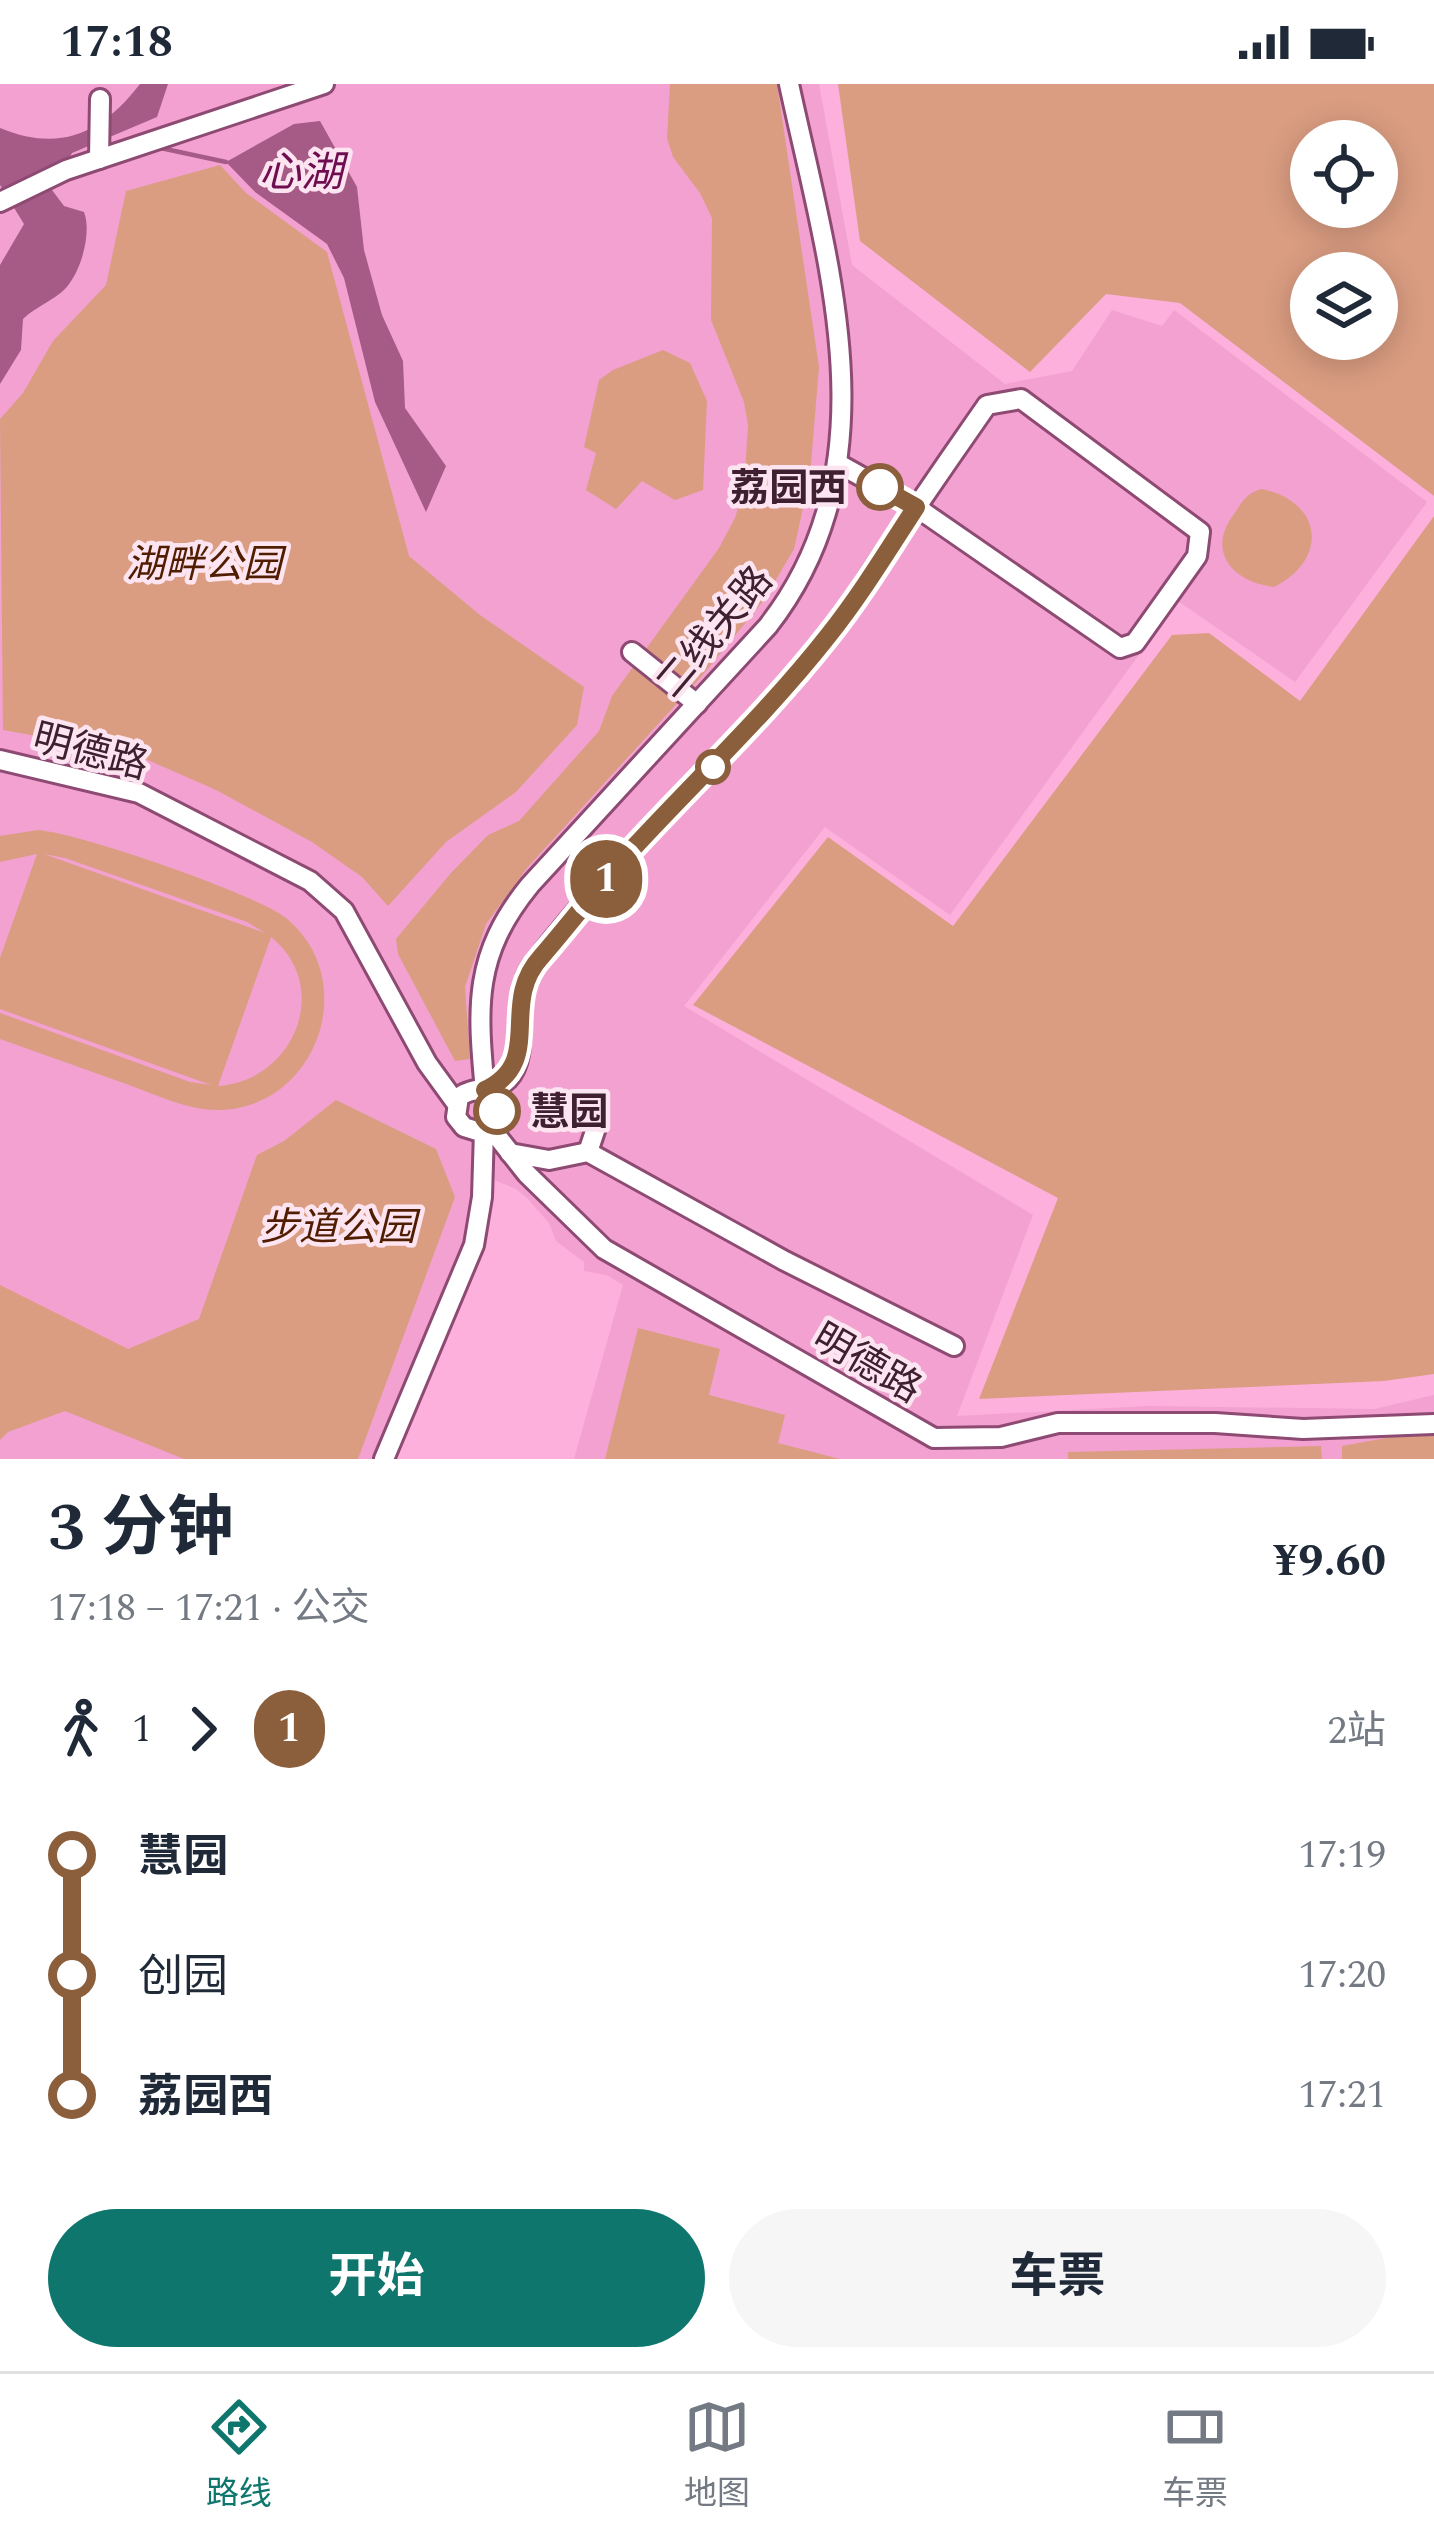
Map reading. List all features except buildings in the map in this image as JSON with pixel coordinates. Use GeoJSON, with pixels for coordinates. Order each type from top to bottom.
{"type":"FeatureCollection","features":[{"type":"Feature","properties":{"kind":"street"},"geometry":{"type":"LineString","coordinates":[[260,84],[268,105]]}},
{"type":"Feature","properties":{"kind":"street"},"geometry":{"type":"LineString","coordinates":[[0,202],[66,170],[324,84]]}},
{"type":"Feature","properties":{"kind":"street","name":"二线关路"},"geometry":{"type":"LineString","coordinates":[[485,1090],[479,992],[510,914],[530,885],[768,626],[797,586],[822,530],[837,464],[840,335],[789,84]]}},
{"type":"Feature","properties":{"kind":"street"},"geometry":{"type":"LineString","coordinates":[[100,99],[100,159]]}},
{"type":"Feature","properties":{"kind":"street"},"geometry":{"type":"LineString","coordinates":[[486,1128],[470,1130],[459,1123],[456,1103],[469,1090],[485,1090],[507,1080],[517,1061],[518,1012],[529,969],[829,635],[916,507],[987,405],[1021,399],[1200,532],[1196,556],[1135,643],[1120,648],[916,507],[837,464]]}},
{"type":"Feature","properties":{"kind":"street"},"geometry":{"type":"LineString","coordinates":[[632,652],[697,704]]}},
{"type":"Feature","properties":{"kind":"street","name":"明德路"},"geometry":{"type":"LineString","coordinates":[[0,760],[140,793],[310,881],[344,911],[427,1063],[456,1103]]}},
{"type":"Feature","properties":{"kind":"street"},"geometry":{"type":"LineString","coordinates":[[384,1459],[474,1245],[486,1128],[497,1108],[485,1090]]}},
{"type":"Feature","properties":{"kind":"street"},"geometry":{"type":"LineString","coordinates":[[588,1152],[597,1125]]}},
{"type":"Feature","properties":{"kind":"street","name":"明德路"},"geometry":{"type":"LineString","coordinates":[[486,1128],[580,1229],[620,1260],[934,1438],[1001,1438],[1058,1423],[1215,1423],[1303,1429],[1434,1424]]}},
{"type":"Feature","properties":{"kind":"street"},"geometry":{"type":"LineString","coordinates":[[510,1153],[548,1160],[588,1152],[785,1261],[954,1346]]}},
{"type":"Feature","properties":{"kind":"shaded area"},"geometry":{"type":"Polygon","coordinates":[[[0,84],[819,84],[852,265],[1005,384],[1072,371],[1112,310],[1162,326],[1174,310],[1427,502],[1295,682],[1178,601],[950,915],[825,827],[684,1006],[1033,1215],[957,1416],[1148,1406],[1374,1409],[1434,1395],[1434,1442],[1357,1459],[574,1459],[623,1285],[607,1275],[584,1271],[584,1262],[556,1241],[549,1223],[527,1198],[475,1172],[467,1238],[374,1459],[0,1459],[0,84]]]}},
{"type":"Feature","properties":{"kind":"green space"},"geometry":{"type":"Polygon","coordinates":[[[670,84],[777,84],[819,367],[810,476],[794,549],[764,600],[701,677],[527,868],[486,924],[465,987],[470,1059],[455,1061],[398,954],[396,939],[488,835],[519,821],[599,731],[612,696],[719,548],[744,488],[748,425],[744,402],[711,320],[712,218],[673,157],[667,138],[670,84]]]}},
{"type":"Feature","properties":{"kind":"green space"},"geometry":{"type":"Polygon","coordinates":[[[838,84],[1434,84],[1434,496],[1180,303],[1106,294],[1030,372],[860,241],[838,84]]]}},
{"type":"Feature","properties":{"kind":"green space","name":"湖畔公园"},"geometry":{"type":"Polygon","coordinates":[[[220,165],[246,193],[327,252],[409,556],[480,615],[584,687],[577,725],[516,792],[446,842],[388,906],[362,877],[312,842],[216,790],[132,753],[3,730],[0,419],[23,393],[53,341],[106,285],[126,191],[220,165]]]}},
{"type":"Feature","properties":{"kind":"green space"},"geometry":{"type":"Polygon","coordinates":[[[663,350],[690,363],[707,401],[703,490],[675,500],[642,481],[616,509],[586,490],[596,453],[584,447],[599,380],[663,350]]]}},
{"type":"Feature","properties":{"kind":"green space"},"geometry":{"type":"Polygon","coordinates":[[[1262,489],[1297,506],[1312,532],[1304,562],[1274,587],[1246,579],[1223,552],[1226,528],[1234,514],[1249,495],[1262,489]]]}},
{"type":"Feature","properties":{"kind":"green space"},"geometry":{"type":"Polygon","coordinates":[[[1434,516],[1434,1374],[1384,1381],[979,1399],[1058,1198],[693,1005],[828,837],[953,926],[1172,635],[1209,633],[1300,701],[1434,516]]]}},
{"type":"Feature","properties":{"kind":"green space"},"geometry":{"type":"Polygon","coordinates":[[[38,830],[90,842],[205,880],[286,918],[309,944],[322,975],[324,1006],[318,1038],[303,1066],[280,1089],[252,1104],[217,1110],[172,1101],[0,1039],[0,1013],[190,1082],[211,1085],[0,1009],[0,958],[37,854],[0,862],[0,836],[38,830]],[[44,854],[265,933],[247,922],[44,854]],[[271,937],[218,1086],[245,1080],[267,1068],[285,1050],[296,1028],[302,1005],[300,981],[290,958],[271,937]]]}},
{"type":"Feature","properties":{"kind":"green space","name":"步道公园"},"geometry":{"type":"Polygon","coordinates":[[[336,1100],[436,1149],[455,1197],[358,1459],[184,1459],[65,1411],[8,1432],[0,1440],[0,1285],[128,1349],[199,1319],[257,1155],[284,1141],[336,1100]]]}},
{"type":"Feature","properties":{"kind":"green space"},"geometry":{"type":"Polygon","coordinates":[[[638,1328],[720,1349],[709,1395],[785,1415],[778,1443],[840,1459],[605,1459],[638,1328]]]}},
{"type":"Feature","properties":{"kind":"green space"},"geometry":{"type":"Polygon","coordinates":[[[1434,1429],[1434,1459],[1342,1459],[1342,1446],[1434,1429]]]}},
{"type":"Feature","properties":{"kind":"green space"},"geometry":{"type":"Polygon","coordinates":[[[1321,1446],[1322,1459],[1068,1459],[1068,1452],[1321,1446]]]}},
{"type":"Feature","properties":{"kind":"water"},"geometry":{"type":"Polygon","coordinates":[[[140,84],[168,84],[157,117],[72,153],[52,190],[64,206],[84,212],[84,252],[65,289],[23,319],[21,350],[0,384],[0,265],[24,224],[0,185],[0,128],[42,139],[79,134],[111,115],[140,84]]]}},
{"type":"Feature","properties":{"kind":"water","name":"心湖"},"geometry":{"type":"Polygon","coordinates":[[[320,121],[357,187],[364,250],[382,315],[403,361],[405,408],[446,466],[426,512],[375,402],[344,278],[327,244],[255,192],[226,162],[294,124],[320,121]]]}},
{"type":"Feature","properties":{"kind":"waterway"},"geometry":{"type":"LineString","coordinates":[[156,147],[226,162]]}},
{"type":"Feature","properties":{"kind":"bus line","name":"1"},"geometry":{"type":"LineString","coordinates":[[497,1111],[485,1090],[507,1080],[517,1061],[518,1012],[529,969],[829,635],[916,507],[880,487]]}},
{"type":"Feature","properties":{"kind":"place","name":"荔园西"},"geometry":{"type":"Point","coordinates":[880,487]}},
{"type":"Feature","properties":{"kind":"place","name":"慧园"},"geometry":{"type":"Point","coordinates":[497,1111]}}]}
